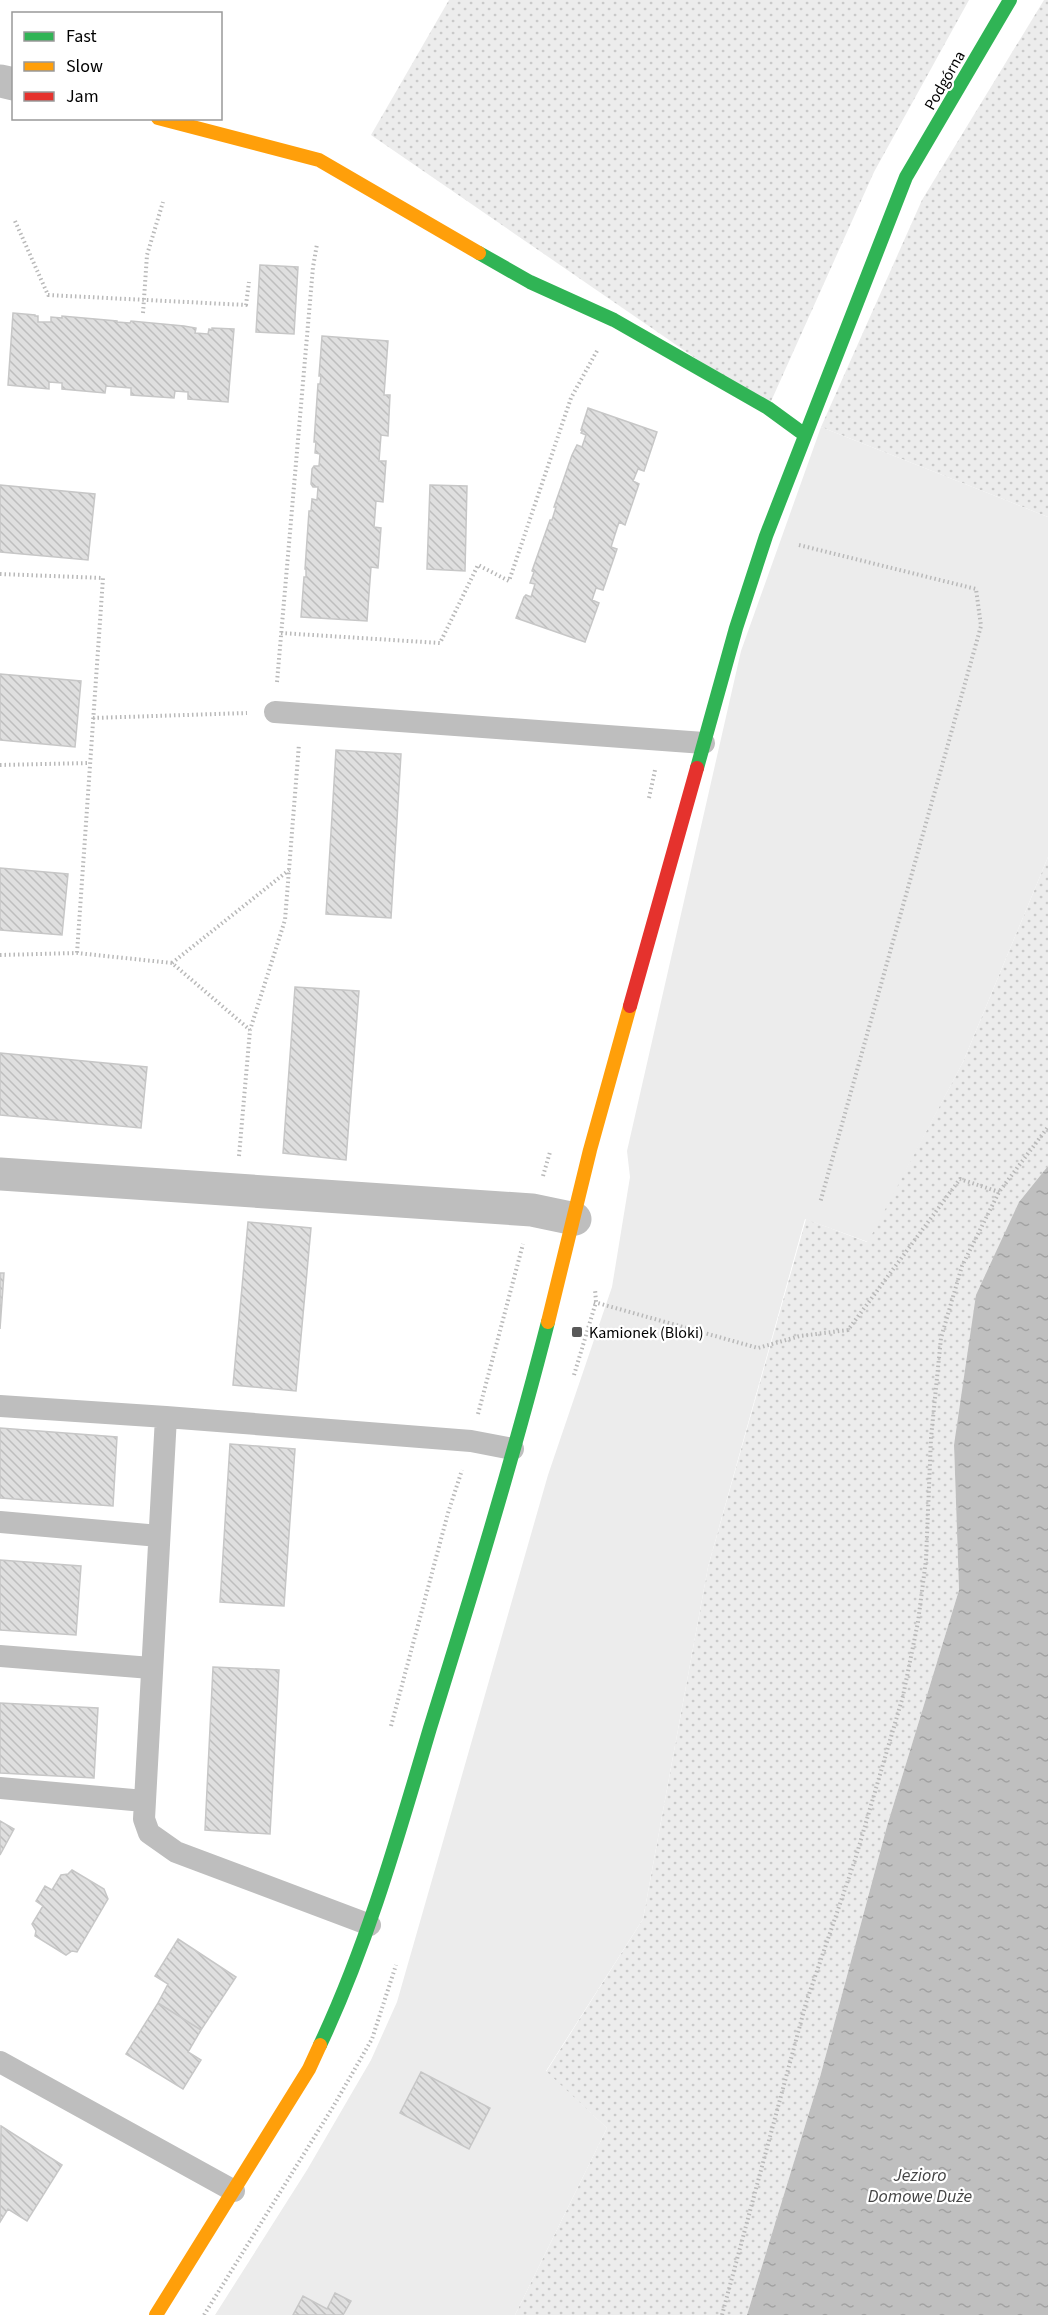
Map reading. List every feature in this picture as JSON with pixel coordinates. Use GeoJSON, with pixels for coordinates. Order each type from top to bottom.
{"type":"FeatureCollection","features":[{"type":"Feature","properties":{"kind":"street","name":"Podgórna"},"geometry":{"type":"LineString","coordinates":[[156,2315],[309,2069],[345,1992],[370,1925],[513,1449],[590,1150],[736,628],[765,536],[906,177],[1010,0]]}},
{"type":"Feature","properties":{"kind":"street"},"geometry":{"type":"LineString","coordinates":[[166,120],[319,160],[531,282],[614,320],[768,408],[805,435]]}},
{"type":"Feature","properties":{"kind":"street"},"geometry":{"type":"LineString","coordinates":[[0,1174],[532,1210],[574,1219]]}},
{"type":"Feature","properties":{"kind":"lane"},"geometry":{"type":"LineString","coordinates":[[275,712],[302,712],[704,743]]}},
{"type":"Feature","properties":{"kind":"lane"},"geometry":{"type":"LineString","coordinates":[[0,1406],[166,1416],[471,1441],[513,1449]]}},
{"type":"Feature","properties":{"kind":"lane"},"geometry":{"type":"LineString","coordinates":[[166,1416],[144,1801],[144,1820],[149,1833],[176,1852],[370,1925]]}},
{"type":"Feature","properties":{"kind":"lane"},"geometry":{"type":"LineString","coordinates":[[0,1522],[159,1536]]}},
{"type":"Feature","properties":{"kind":"lane"},"geometry":{"type":"LineString","coordinates":[[0,1656],[151,1668]]}},
{"type":"Feature","properties":{"kind":"lane"},"geometry":{"type":"LineString","coordinates":[[0,1788],[144,1801]]}},
{"type":"Feature","properties":{"kind":"lane"},"geometry":{"type":"LineString","coordinates":[[0,2062],[234,2191]]}},
{"type":"Feature","properties":{"kind":"path"},"geometry":{"type":"LineString","coordinates":[[143,314],[147,255],[163,202]]}},
{"type":"Feature","properties":{"kind":"path"},"geometry":{"type":"LineString","coordinates":[[15,221],[48,295],[246,305],[249,282]]}},
{"type":"Feature","properties":{"kind":"path"},"geometry":{"type":"LineString","coordinates":[[93,718],[275,712],[313,267],[317,244]]}},
{"type":"Feature","properties":{"kind":"path"},"geometry":{"type":"LineString","coordinates":[[281,633],[440,643],[478,565],[508,581],[571,398],[614,320]]}},
{"type":"Feature","properties":{"kind":"path"},"geometry":{"type":"LineString","coordinates":[[765,536],[976,589],[981,626],[820,1203]]}},
{"type":"Feature","properties":{"kind":"path"},"geometry":{"type":"LineString","coordinates":[[0,574],[103,578],[76,953]]}},
{"type":"Feature","properties":{"kind":"path"},"geometry":{"type":"LineString","coordinates":[[236,1189],[250,1030],[285,920],[302,712]]}},
{"type":"Feature","properties":{"kind":"path"},"geometry":{"type":"LineString","coordinates":[[647,802],[663,740]]}},
{"type":"Feature","properties":{"kind":"path"},"geometry":{"type":"LineString","coordinates":[[0,765],[89,763]]}},
{"type":"Feature","properties":{"kind":"path"},"geometry":{"type":"LineString","coordinates":[[172,963],[289,870]]}},
{"type":"Feature","properties":{"kind":"path"},"geometry":{"type":"LineString","coordinates":[[0,955],[76,953],[172,963],[250,1030]]}},
{"type":"Feature","properties":{"kind":"path"},"geometry":{"type":"LineString","coordinates":[[722,2315],[806,2003],[855,1860],[903,1696],[918,1622],[926,1560],[931,1438],[941,1338],[962,1266],[999,1192],[1048,1127]]}},
{"type":"Feature","properties":{"kind":"path"},"geometry":{"type":"LineString","coordinates":[[389,1731],[551,1148]]}},
{"type":"Feature","properties":{"kind":"path"},"geometry":{"type":"LineString","coordinates":[[588,1300],[758,1348],[800,1336],[848,1330],[960,1179],[999,1192]]}},
{"type":"Feature","properties":{"kind":"shaded area"},"geometry":{"type":"Polygon","coordinates":[[[449,0],[969,0],[874,172],[768,408],[371,135],[449,0]]]}},
{"type":"Feature","properties":{"kind":"shaded area"},"geometry":{"type":"Polygon","coordinates":[[[1044,0],[1048,0],[1048,517],[821,427],[922,200],[1044,0]]]}},
{"type":"Feature","properties":{"kind":"shaded area"},"geometry":{"type":"Polygon","coordinates":[[[821,427],[1048,517],[1048,857],[963,1062],[868,1242],[805,1219],[708,1567],[643,1919],[546,2071],[607,2128],[515,2315],[215,2315],[307,2170],[371,2060],[397,2002],[548,1475],[612,1287],[630,1177],[627,1151],[741,651],[821,427]]]}},
{"type":"Feature","properties":{"kind":"shaded area"},"geometry":{"type":"Polygon","coordinates":[[[1048,857],[1048,1166],[1019,1202],[954,1445],[959,1590],[887,1826],[820,2077],[747,2315],[515,2315],[607,2128],[546,2072],[643,1919],[708,1567],[806,1219],[867,1242],[963,1062],[1048,857]]]}},
{"type":"Feature","properties":{"kind":"water","name":"Jezioro Domowe Duże"},"geometry":{"type":"Polygon","coordinates":[[[1048,1166],[1048,2315],[747,2315],[820,2077],[887,1826],[959,1590],[954,1445],[976,1295],[1019,1202],[1048,1166]]]}},
{"type":"Feature","properties":{"kind":"building"},"geometry":{"type":"Polygon","coordinates":[[[260,265],[298,267],[294,334],[256,332],[260,265]]]}},
{"type":"Feature","properties":{"kind":"building"},"geometry":{"type":"Polygon","coordinates":[[[13,313],[38,316],[38,322],[51,322],[51,317],[62,318],[62,316],[184,326],[196,328],[195,333],[208,334],[209,329],[212,330],[212,328],[234,329],[228,402],[188,399],[188,392],[175,391],[174,398],[131,395],[131,388],[106,386],[105,393],[62,389],[62,383],[49,382],[49,389],[8,385],[13,313]]]}},
{"type":"Feature","properties":{"kind":"building"},"geometry":{"type":"Polygon","coordinates":[[[322,336],[388,341],[384,395],[390,395],[388,436],[381,435],[379,461],[386,461],[383,502],[376,501],[374,527],[381,528],[378,568],[371,567],[367,621],[301,617],[304,577],[306,577],[309,511],[311,511],[312,499],[317,500],[318,487],[313,487],[311,484],[312,469],[314,466],[319,466],[320,454],[315,453],[316,442],[314,442],[318,384],[320,384],[321,376],[319,376],[322,336]]]}},
{"type":"Feature","properties":{"kind":"building"},"geometry":{"type":"Polygon","coordinates":[[[588,408],[657,432],[644,471],[638,469],[633,481],[639,484],[625,525],[619,522],[611,547],[617,549],[603,590],[596,588],[592,600],[599,603],[585,642],[516,618],[524,597],[526,595],[531,597],[535,584],[530,583],[534,572],[532,571],[550,520],[552,520],[556,507],[554,507],[572,455],[577,445],[582,447],[586,435],[581,433],[583,430],[581,430],[588,408]]]}},
{"type":"Feature","properties":{"kind":"building"},"geometry":{"type":"Polygon","coordinates":[[[0,485],[95,494],[88,560],[0,552],[0,485]]]}},
{"type":"Feature","properties":{"kind":"building"},"geometry":{"type":"Polygon","coordinates":[[[430,485],[467,486],[465,571],[427,569],[430,485]]]}},
{"type":"Feature","properties":{"kind":"building"},"geometry":{"type":"Polygon","coordinates":[[[0,674],[81,681],[75,747],[0,740],[0,674]]]}},
{"type":"Feature","properties":{"kind":"building"},"geometry":{"type":"Polygon","coordinates":[[[336,750],[401,754],[391,918],[326,914],[336,750]]]}},
{"type":"Feature","properties":{"kind":"building"},"geometry":{"type":"Polygon","coordinates":[[[0,868],[68,874],[62,935],[0,930],[0,868]]]}},
{"type":"Feature","properties":{"kind":"building"},"geometry":{"type":"Polygon","coordinates":[[[295,987],[359,991],[346,1160],[283,1153],[295,987]]]}},
{"type":"Feature","properties":{"kind":"building"},"geometry":{"type":"Polygon","coordinates":[[[0,1053],[147,1067],[141,1128],[0,1115],[0,1053]]]}},
{"type":"Feature","properties":{"kind":"building"},"geometry":{"type":"Polygon","coordinates":[[[248,1222],[311,1228],[296,1391],[233,1385],[248,1222]]]}},
{"type":"Feature","properties":{"kind":"building"},"geometry":{"type":"Polygon","coordinates":[[[0,1273],[4,1273],[0,1329],[0,1273]]]}},
{"type":"Feature","properties":{"kind":"building"},"geometry":{"type":"Polygon","coordinates":[[[0,1428],[117,1437],[113,1506],[0,1498],[0,1428]]]}},
{"type":"Feature","properties":{"kind":"building"},"geometry":{"type":"Polygon","coordinates":[[[230,1444],[295,1449],[284,1606],[220,1602],[230,1444]]]}},
{"type":"Feature","properties":{"kind":"building"},"geometry":{"type":"Polygon","coordinates":[[[0,1560],[81,1566],[76,1635],[0,1630],[0,1560]]]}},
{"type":"Feature","properties":{"kind":"building"},"geometry":{"type":"Polygon","coordinates":[[[213,1667],[279,1670],[270,1834],[205,1830],[213,1667]]]}},
{"type":"Feature","properties":{"kind":"building"},"geometry":{"type":"Polygon","coordinates":[[[0,1703],[98,1708],[94,1778],[0,1773],[0,1703]]]}},
{"type":"Feature","properties":{"kind":"building"},"geometry":{"type":"Polygon","coordinates":[[[0,1821],[14,1829],[0,1855],[0,1821]]]}},
{"type":"Feature","properties":{"kind":"building"},"geometry":{"type":"Polygon","coordinates":[[[72,1870],[104,1889],[108,1899],[77,1952],[72,1951],[66,1955],[35,1936],[36,1931],[32,1924],[43,1906],[36,1901],[45,1886],[52,1890],[61,1875],[68,1874],[72,1870]]]}},
{"type":"Feature","properties":{"kind":"building"},"geometry":{"type":"Polygon","coordinates":[[[178,1939],[236,1977],[201,2030],[158,2003],[168,1984],[155,1976],[178,1939]]]}},
{"type":"Feature","properties":{"kind":"building"},"geometry":{"type":"Polygon","coordinates":[[[158,2003],[201,2030],[188,2052],[201,2060],[183,2089],[126,2054],[158,2003]]]}},
{"type":"Feature","properties":{"kind":"building"},"geometry":{"type":"Polygon","coordinates":[[[421,2072],[490,2108],[469,2149],[400,2113],[421,2072]]]}},
{"type":"Feature","properties":{"kind":"building"},"geometry":{"type":"Polygon","coordinates":[[[1,2126],[62,2165],[27,2221],[8,2209],[0,2222],[1,2126]]]}},
{"type":"Feature","properties":{"kind":"building"},"geometry":{"type":"Polygon","coordinates":[[[335,2293],[351,2301],[343,2315],[293,2315],[303,2296],[327,2309],[335,2293]]]}},
{"type":"Feature","properties":{"kind":"traffic: fast"},"geometry":{"type":"LineString","coordinates":[[697,768],[736,628],[766,536],[906,177],[1010,0]]}},
{"type":"Feature","properties":{"kind":"traffic: fast"},"geometry":{"type":"LineString","coordinates":[[479,253],[530,282],[614,320],[768,408],[805,435]]}},
{"type":"Feature","properties":{"kind":"traffic: fast"},"geometry":{"type":"LineString","coordinates":[[320,2045],[353,1968],[394,1849],[492,1526],[548,1322]]}},
{"type":"Feature","properties":{"kind":"traffic: slow"},"geometry":{"type":"LineString","coordinates":[[166,120],[319,160],[479,253]]}},
{"type":"Feature","properties":{"kind":"traffic: slow"},"geometry":{"type":"LineString","coordinates":[[548,1322],[590,1150],[630,1006]]}},
{"type":"Feature","properties":{"kind":"traffic: slow"},"geometry":{"type":"LineString","coordinates":[[156,2315],[309,2069],[320,2045]]}},
{"type":"Feature","properties":{"kind":"traffic: jam"},"geometry":{"type":"LineString","coordinates":[[630,1006],[697,768]]}},
{"type":"Feature","properties":{"kind":"place","name":"Kamionek (Bloki)"},"geometry":{"type":"Point","coordinates":[577,1332]}}]}
